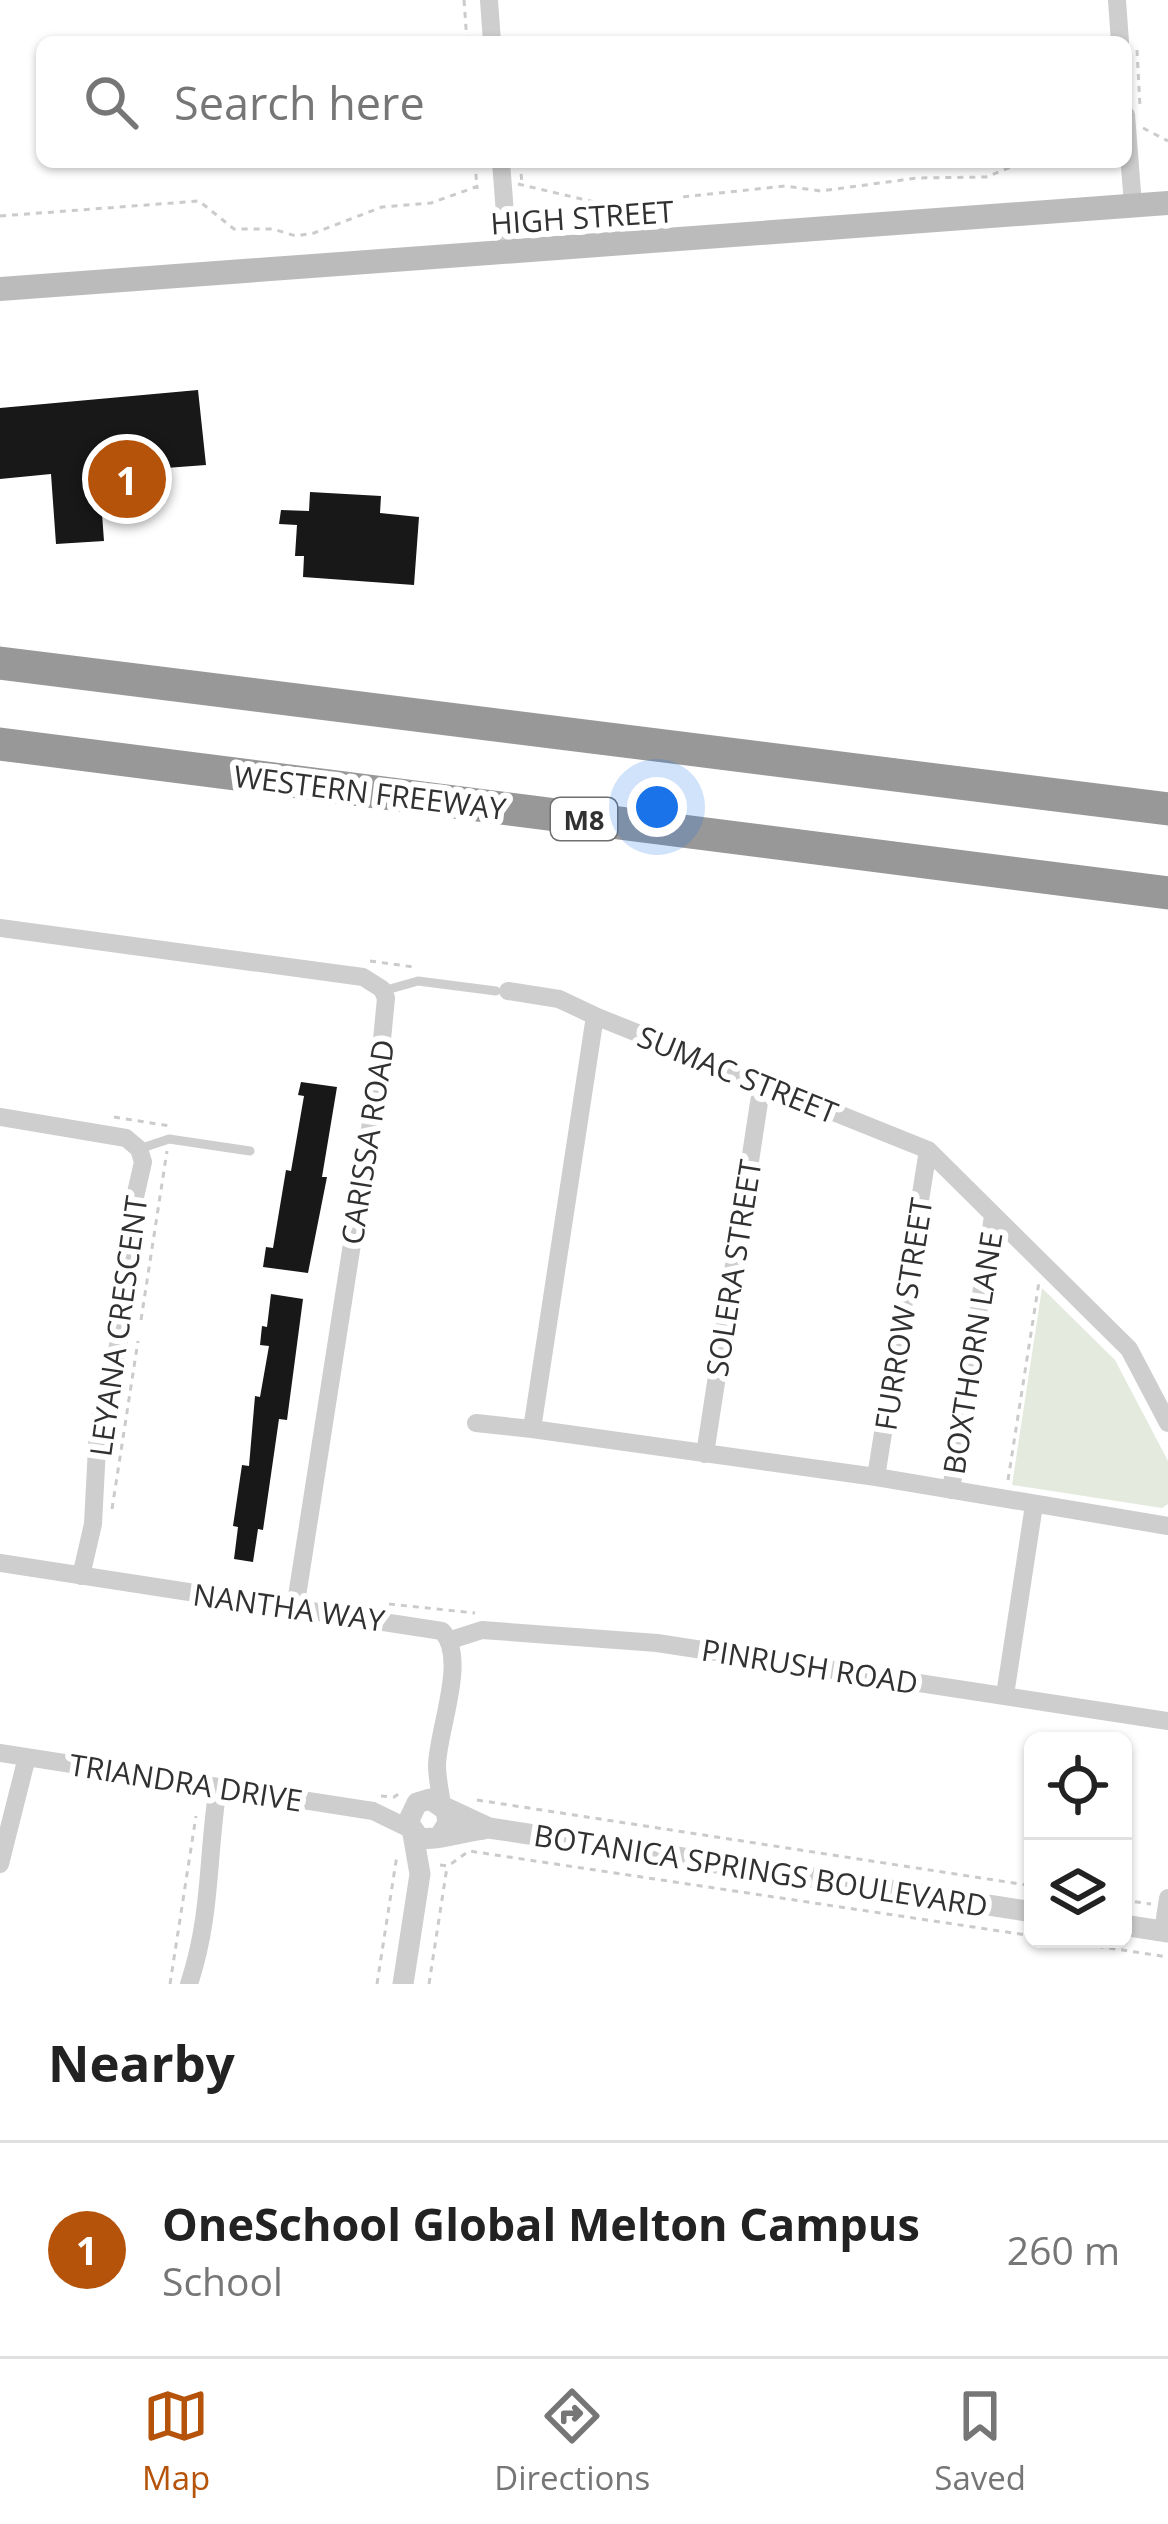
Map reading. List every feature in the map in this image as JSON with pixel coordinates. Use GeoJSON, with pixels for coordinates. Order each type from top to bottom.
{"type":"FeatureCollection","features":[{"type":"Feature","properties":{"kind":"highway"},"geometry":{"type":"LineString","coordinates":[[0,663],[1168,809]]}},
{"type":"Feature","properties":{"kind":"highway","name":"WESTERN FREEWAY"},"geometry":{"type":"LineString","coordinates":[[0,745],[1168,893]]}},
{"type":"Feature","properties":{"kind":"main road","name":"HIGH STREET"},"geometry":{"type":"LineString","coordinates":[[0,289],[1168,202]]}},
{"type":"Feature","properties":{"kind":"street"},"geometry":{"type":"LineString","coordinates":[[489,0],[492,36]]}},
{"type":"Feature","properties":{"kind":"street"},"geometry":{"type":"LineString","coordinates":[[1117,0],[1126,36]]}},
{"type":"Feature","properties":{"kind":"street"},"geometry":{"type":"LineString","coordinates":[[504,168],[512,184],[508,252]]}},
{"type":"Feature","properties":{"kind":"street"},"geometry":{"type":"LineString","coordinates":[[1130,168],[1133,206]]}},
{"type":"Feature","properties":{"kind":"street"},"geometry":{"type":"LineString","coordinates":[[0,928],[362,977],[383,991]]}},
{"type":"Feature","properties":{"kind":"street","name":"CARISSA ROAD"},"geometry":{"type":"LineString","coordinates":[[295,1609],[379,1071],[387,1007],[383,991]]}},
{"type":"Feature","properties":{"kind":"street"},"geometry":{"type":"LineString","coordinates":[[502,991],[560,999],[595,1016]]}},
{"type":"Feature","properties":{"kind":"street","name":"SUMAC STREET"},"geometry":{"type":"LineString","coordinates":[[532,1429],[595,1016],[928,1150],[1130,1349],[1168,1424]]}},
{"type":"Feature","properties":{"kind":"street","name":"SOLERA STREET"},"geometry":{"type":"LineString","coordinates":[[705,1454],[762,1083]]}},
{"type":"Feature","properties":{"kind":"street"},"geometry":{"type":"LineString","coordinates":[[0,1117],[112,1134],[139,1149]]}},
{"type":"Feature","properties":{"kind":"street","name":"LEYANA CRESCENT"},"geometry":{"type":"LineString","coordinates":[[81,1576],[93,1524],[100,1416],[125,1306],[128,1228],[143,1162],[139,1149]]}},
{"type":"Feature","properties":{"kind":"street","name":"FURROW STREET"},"geometry":{"type":"LineString","coordinates":[[876,1477],[928,1150]]}},
{"type":"Feature","properties":{"kind":"street","name":"BOXTHORN LANE"},"geometry":{"type":"LineString","coordinates":[[951,1490],[993,1216]]}},
{"type":"Feature","properties":{"kind":"street"},"geometry":{"type":"LineString","coordinates":[[476,1423],[876,1477],[1168,1526]]}},
{"type":"Feature","properties":{"kind":"street"},"geometry":{"type":"LineString","coordinates":[[1005,1695],[1034,1505]]}},
{"type":"Feature","properties":{"kind":"street","name":"NANTHA WAY"},"geometry":{"type":"LineString","coordinates":[[0,1563],[432,1627],[451,1640]]}},
{"type":"Feature","properties":{"kind":"street","name":"PINRUSH ROAD"},"geometry":{"type":"LineString","coordinates":[[451,1640],[482,1630],[619,1639],[1168,1721]]}},
{"type":"Feature","properties":{"kind":"street"},"geometry":{"type":"LineString","coordinates":[[403,1984],[420,1874],[448,1823],[437,1763],[453,1663],[451,1640]]}},
{"type":"Feature","properties":{"kind":"street","name":"TRIANDRA DRIVE"},"geometry":{"type":"LineString","coordinates":[[0,1753],[373,1810],[416,1803]]}},
{"type":"Feature","properties":{"kind":"street"},"geometry":{"type":"LineString","coordinates":[[0,1864],[27,1757]]}},
{"type":"Feature","properties":{"kind":"street"},"geometry":{"type":"LineString","coordinates":[[420,1874],[408,1815],[437,1763]]}},
{"type":"Feature","properties":{"kind":"street"},"geometry":{"type":"LineString","coordinates":[[190,1984],[206,1927],[209,1785]]}},
{"type":"Feature","properties":{"kind":"street"},"geometry":{"type":"LineString","coordinates":[[416,1803],[430,1799],[443,1806]]}},
{"type":"Feature","properties":{"kind":"street","name":"BOTANICA SPRINGS BOULEVARD"},"geometry":{"type":"LineString","coordinates":[[443,1806],[490,1828],[1024,1911]]}},
{"type":"Feature","properties":{"kind":"street","name":"TRIANDRA DRIVE"},"geometry":{"type":"LineString","coordinates":[[373,1810],[411,1831]]}},
{"type":"Feature","properties":{"kind":"street","name":"BOTANICA SPRINGS BOULEVARD"},"geometry":{"type":"LineString","coordinates":[[438,1837],[490,1828]]}},
{"type":"Feature","properties":{"kind":"street"},"geometry":{"type":"LineString","coordinates":[[411,1831],[426,1840],[438,1837]]}},
{"type":"Feature","properties":{"kind":"street"},"geometry":{"type":"LineString","coordinates":[[1132,1926],[1165,1932],[1167,1903]]}},
{"type":"Feature","properties":{"kind":"lane"},"geometry":{"type":"LineString","coordinates":[[383,991],[418,981],[502,991]]}},
{"type":"Feature","properties":{"kind":"lane"},"geometry":{"type":"LineString","coordinates":[[139,1149],[169,1139],[250,1151]]}},
{"type":"Feature","properties":{"kind":"path"},"geometry":{"type":"LineString","coordinates":[[464,0],[467,36]]}},
{"type":"Feature","properties":{"kind":"path"},"geometry":{"type":"LineString","coordinates":[[1132,130],[1147,128],[1168,141]]}},
{"type":"Feature","properties":{"kind":"path"},"geometry":{"type":"LineString","coordinates":[[475,168],[477,190]]}},
{"type":"Feature","properties":{"kind":"path"},"geometry":{"type":"LineString","coordinates":[[512,184],[518,168]]}},
{"type":"Feature","properties":{"kind":"path"},"geometry":{"type":"LineString","coordinates":[[0,216],[199,201],[234,230],[274,229],[296,236],[382,207],[431,203],[484,184],[512,184],[607,205],[784,186],[821,190],[917,178],[986,177],[1009,168]]}},
{"type":"Feature","properties":{"kind":"path"},"geometry":{"type":"LineString","coordinates":[[107,1116],[171,1126],[112,1514]]}},
{"type":"Feature","properties":{"kind":"path"},"geometry":{"type":"LineString","coordinates":[[1005,1500],[1042,1263]]}},
{"type":"Feature","properties":{"kind":"path"},"geometry":{"type":"LineString","coordinates":[[371,1602],[479,1613]]}},
{"type":"Feature","properties":{"kind":"path"},"geometry":{"type":"LineString","coordinates":[[170,1984],[209,1785]]}},
{"type":"Feature","properties":{"kind":"path"},"geometry":{"type":"LineString","coordinates":[[475,1800],[1024,1885]]}},
{"type":"Feature","properties":{"kind":"path"},"geometry":{"type":"LineString","coordinates":[[469,1851],[1024,1935]]}},
{"type":"Feature","properties":{"kind":"path"},"geometry":{"type":"LineString","coordinates":[[377,1984],[396,1860]]}},
{"type":"Feature","properties":{"kind":"path"},"geometry":{"type":"LineString","coordinates":[[429,1984],[448,1866]]}},
{"type":"Feature","properties":{"kind":"path"},"geometry":{"type":"LineString","coordinates":[[1132,1901],[1167,1903]]}},
{"type":"Feature","properties":{"kind":"path"},"geometry":{"type":"LineString","coordinates":[[1109,1948],[1168,1957]]}},
{"type":"Feature","properties":{"kind":"shaded area"},"geometry":{"type":"Polygon","coordinates":[[[1042,1288],[1115,1360],[1168,1461],[1168,1504],[1162,1508],[1012,1485],[1042,1288]]]}},
{"type":"Feature","properties":{"kind":"building"},"geometry":{"type":"Polygon","coordinates":[[[198,390],[206,465],[99,473],[104,541],[56,544],[51,474],[0,479],[0,408],[198,390]]]}},
{"type":"Feature","properties":{"kind":"building"},"geometry":{"type":"Polygon","coordinates":[[[310,492],[381,496],[380,513],[419,517],[414,585],[303,577],[304,556],[295,556],[297,525],[279,524],[281,510],[309,511],[310,492]]]}},
{"type":"Feature","properties":{"kind":"building"},"geometry":{"type":"Polygon","coordinates":[[[301,1082],[337,1087],[322,1177],[327,1177],[308,1273],[263,1267],[266,1247],[273,1248],[286,1170],[291,1171],[304,1096],[298,1095],[301,1082]]]}},
{"type":"Feature","properties":{"kind":"building"},"geometry":{"type":"Polygon","coordinates":[[[271,1294],[303,1299],[287,1420],[279,1419],[263,1530],[258,1529],[253,1562],[234,1559],[238,1527],[233,1526],[242,1465],[249,1466],[255,1396],[260,1397],[269,1346],[260,1345],[271,1294]]]}},
{"type":"Feature","properties":{"kind":"place","name":"OneSchool Global Melton Campus"},"geometry":{"type":"Point","coordinates":[127,479]}}]}
